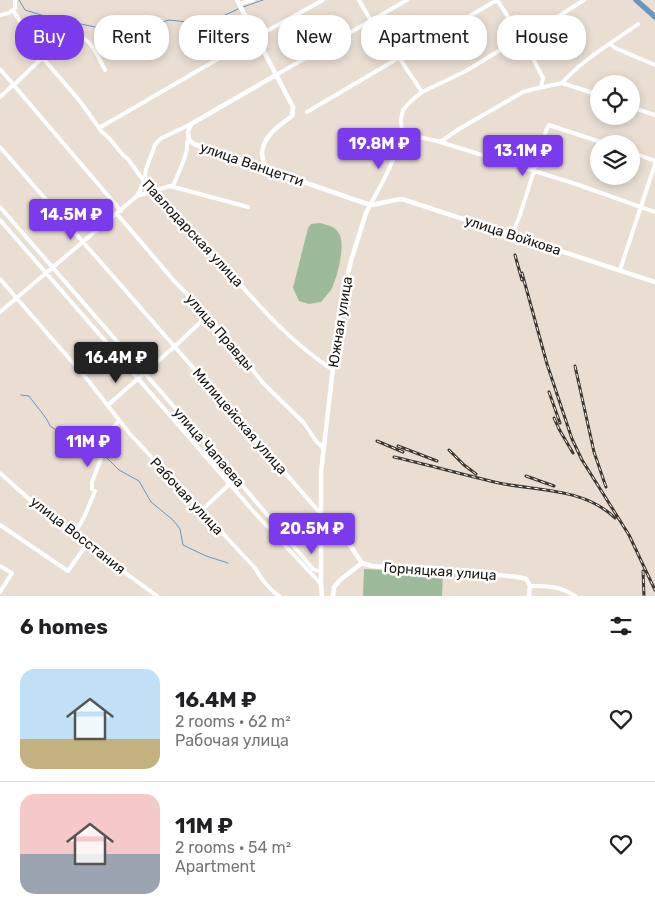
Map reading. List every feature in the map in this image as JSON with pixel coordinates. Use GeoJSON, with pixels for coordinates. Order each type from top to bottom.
{"type":"FeatureCollection","features":[{"type":"Feature","properties":{"kind":"street"},"geometry":{"type":"LineString","coordinates":[[0,15],[9,13],[15,8],[15,0]]}},
{"type":"Feature","properties":{"kind":"street"},"geometry":{"type":"LineString","coordinates":[[245,15],[238,2],[253,0]]}},
{"type":"Feature","properties":{"kind":"street"},"geometry":{"type":"LineString","coordinates":[[268,30],[323,0]]}},
{"type":"Feature","properties":{"kind":"street"},"geometry":{"type":"LineString","coordinates":[[359,0],[368,15]]}},
{"type":"Feature","properties":{"kind":"street"},"geometry":{"type":"LineString","coordinates":[[382,15],[408,0]]}},
{"type":"Feature","properties":{"kind":"street"},"geometry":{"type":"LineString","coordinates":[[472,15],[497,0],[507,15]]}},
{"type":"Feature","properties":{"kind":"street","name":"Южная улица"},"geometry":{"type":"LineString","coordinates":[[561,15],[584,0]]}},
{"type":"Feature","properties":{"kind":"street","name":"Павлодарская улица"},"geometry":{"type":"LineString","coordinates":[[13,10],[16,15]]}},
{"type":"Feature","properties":{"kind":"street"},"geometry":{"type":"LineString","coordinates":[[562,83],[583,63],[638,24]]}},
{"type":"Feature","properties":{"kind":"street"},"geometry":{"type":"LineString","coordinates":[[138,196],[155,145],[160,139],[191,124],[361,27]]}},
{"type":"Feature","properties":{"kind":"street"},"geometry":{"type":"LineString","coordinates":[[84,38],[87,40],[106,70]]}},
{"type":"Feature","properties":{"kind":"street"},"geometry":{"type":"LineString","coordinates":[[610,44],[615,48],[655,65]]}},
{"type":"Feature","properties":{"kind":"street","name":"Южная улица"},"geometry":{"type":"LineString","coordinates":[[322,596],[321,472],[340,307],[351,261],[366,212],[387,173],[401,138],[403,110],[422,92],[497,52]]}},
{"type":"Feature","properties":{"kind":"street"},"geometry":{"type":"LineString","coordinates":[[0,97],[40,60]]}},
{"type":"Feature","properties":{"kind":"street","name":"Павлодарская улица"},"geometry":{"type":"LineString","coordinates":[[45,60],[79,100],[99,128],[128,159],[149,190],[153,191],[208,248],[283,332],[333,370]]}},
{"type":"Feature","properties":{"kind":"street"},"geometry":{"type":"LineString","coordinates":[[99,128],[216,60]]}},
{"type":"Feature","properties":{"kind":"street"},"geometry":{"type":"LineString","coordinates":[[265,168],[262,152],[267,137],[292,116],[293,107],[268,60]]}},
{"type":"Feature","properties":{"kind":"street"},"geometry":{"type":"LineString","coordinates":[[308,112],[398,60]]}},
{"type":"Feature","properties":{"kind":"street"},"geometry":{"type":"LineString","coordinates":[[401,60],[422,92]]}},
{"type":"Feature","properties":{"kind":"street"},"geometry":{"type":"LineString","coordinates":[[534,60],[543,78],[541,87]]}},
{"type":"Feature","properties":{"kind":"street","name":"улица Правды"},"geometry":{"type":"LineString","coordinates":[[0,68],[206,317],[231,343],[264,384],[304,423],[324,449]]}},
{"type":"Feature","properties":{"kind":"street"},"geometry":{"type":"LineString","coordinates":[[440,142],[523,92],[562,83],[590,92]]}},
{"type":"Feature","properties":{"kind":"street"},"geometry":{"type":"LineString","coordinates":[[640,109],[655,115]]}},
{"type":"Feature","properties":{"kind":"street"},"geometry":{"type":"LineString","coordinates":[[172,187],[186,155],[189,142],[188,132],[191,124]]}},
{"type":"Feature","properties":{"kind":"street"},"geometry":{"type":"LineString","coordinates":[[511,235],[534,171],[546,130],[550,125],[590,138]]}},
{"type":"Feature","properties":{"kind":"street"},"geometry":{"type":"LineString","coordinates":[[401,138],[413,136],[440,142],[576,184],[655,212]]}},
{"type":"Feature","properties":{"kind":"street","name":"улица Ванцетти"},"geometry":{"type":"LineString","coordinates":[[189,142],[370,205]]}},
{"type":"Feature","properties":{"kind":"street","name":"Милицейская улица"},"geometry":{"type":"LineString","coordinates":[[0,148],[321,514]]}},
{"type":"Feature","properties":{"kind":"street"},"geometry":{"type":"LineString","coordinates":[[620,270],[655,163],[640,156]]}},
{"type":"Feature","properties":{"kind":"street"},"geometry":{"type":"LineString","coordinates":[[0,312],[138,196],[170,186],[248,207]]}},
{"type":"Feature","properties":{"kind":"street","name":"улица Войкова"},"geometry":{"type":"LineString","coordinates":[[370,205],[402,199],[655,282]]}},
{"type":"Feature","properties":{"kind":"street","name":"улица Чапаева"},"geometry":{"type":"LineString","coordinates":[[0,208],[313,569],[321,572]]}},
{"type":"Feature","properties":{"kind":"street","name":"улица Чапаева"},"geometry":{"type":"LineString","coordinates":[[0,220],[230,484],[321,584]]}},
{"type":"Feature","properties":{"kind":"street","name":"Рабочая улица"},"geometry":{"type":"LineString","coordinates":[[0,279],[108,405],[130,434],[279,596]]}},
{"type":"Feature","properties":{"kind":"street"},"geometry":{"type":"LineString","coordinates":[[108,405],[206,317]]}},
{"type":"Feature","properties":{"kind":"street"},"geometry":{"type":"LineString","coordinates":[[72,535],[84,515],[94,490],[92,482],[102,459],[99,457],[97,447],[102,445],[119,420]]}},
{"type":"Feature","properties":{"kind":"street"},"geometry":{"type":"LineString","coordinates":[[0,482],[2,474]]}},
{"type":"Feature","properties":{"kind":"street","name":"улица Восстания"},"geometry":{"type":"LineString","coordinates":[[2,474],[49,517],[86,546],[157,596]]}},
{"type":"Feature","properties":{"kind":"street"},"geometry":{"type":"LineString","coordinates":[[202,511],[236,478]]}},
{"type":"Feature","properties":{"kind":"street"},"geometry":{"type":"LineString","coordinates":[[321,514],[348,542],[362,562],[340,580],[334,587],[332,596]]}},
{"type":"Feature","properties":{"kind":"street"},"geometry":{"type":"LineString","coordinates":[[0,525],[68,571],[86,546]]}},
{"type":"Feature","properties":{"kind":"street","name":"Горняцкая улица"},"geometry":{"type":"LineString","coordinates":[[362,562],[372,566],[518,577],[526,579],[530,586]]}},
{"type":"Feature","properties":{"kind":"street"},"geometry":{"type":"LineString","coordinates":[[0,566],[12,573],[0,592]]}},
{"type":"Feature","properties":{"kind":"street"},"geometry":{"type":"LineString","coordinates":[[529,596],[530,586],[554,586],[576,596]]}},
{"type":"Feature","properties":{"kind":"green space"},"geometry":{"type":"Polygon","coordinates":[[[320,223],[332,227],[338,232],[341,237],[341,252],[336,278],[331,290],[321,302],[309,304],[299,301],[293,288],[308,228],[311,224],[320,223]]]}},
{"type":"Feature","properties":{"kind":"green space"},"geometry":{"type":"Polygon","coordinates":[[[364,569],[443,573],[442,596],[363,596],[364,569]]]}},
{"type":"Feature","properties":{"kind":"waterway"},"geometry":{"type":"LineString","coordinates":[[19,0],[25,10],[64,22],[72,20],[76,23],[104,30],[118,25],[169,20],[206,24],[238,9]]}},
{"type":"Feature","properties":{"kind":"waterway"},"geometry":{"type":"LineString","coordinates":[[243,7],[263,0]]}},
{"type":"Feature","properties":{"kind":"waterway"},"geometry":{"type":"LineString","coordinates":[[636,0],[655,17]]}},
{"type":"Feature","properties":{"kind":"waterway"},"geometry":{"type":"LineString","coordinates":[[21,395],[29,396],[50,426],[68,438],[84,442],[96,449]]}},
{"type":"Feature","properties":{"kind":"waterway"},"geometry":{"type":"LineString","coordinates":[[99,451],[119,470],[139,481],[151,502],[173,520],[180,529],[183,545],[206,556],[228,563]]}},
{"type":"Feature","properties":{"kind":"railway"},"geometry":{"type":"LineString","coordinates":[[515,255],[522,280]]}},
{"type":"Feature","properties":{"kind":"railway"},"geometry":{"type":"LineString","coordinates":[[522,273],[547,364],[572,439],[582,460],[629,535],[655,590]]}},
{"type":"Feature","properties":{"kind":"railway"},"geometry":{"type":"LineString","coordinates":[[575,366],[594,452],[606,487]]}},
{"type":"Feature","properties":{"kind":"railway"},"geometry":{"type":"LineString","coordinates":[[549,392],[560,423]]}},
{"type":"Feature","properties":{"kind":"railway"},"geometry":{"type":"LineString","coordinates":[[554,418],[573,453]]}},
{"type":"Feature","properties":{"kind":"railway"},"geometry":{"type":"LineString","coordinates":[[377,441],[403,452]]}},
{"type":"Feature","properties":{"kind":"railway"},"geometry":{"type":"LineString","coordinates":[[398,446],[437,461]]}},
{"type":"Feature","properties":{"kind":"railway"},"geometry":{"type":"LineString","coordinates":[[449,450],[476,474]]}},
{"type":"Feature","properties":{"kind":"railway"},"geometry":{"type":"LineString","coordinates":[[394,457],[499,483],[575,496],[603,508],[615,518]]}},
{"type":"Feature","properties":{"kind":"railway"},"geometry":{"type":"LineString","coordinates":[[526,476],[554,486]]}},
{"type":"Feature","properties":{"kind":"railway"},"geometry":{"type":"LineString","coordinates":[[643,571],[644,596]]}}]}
